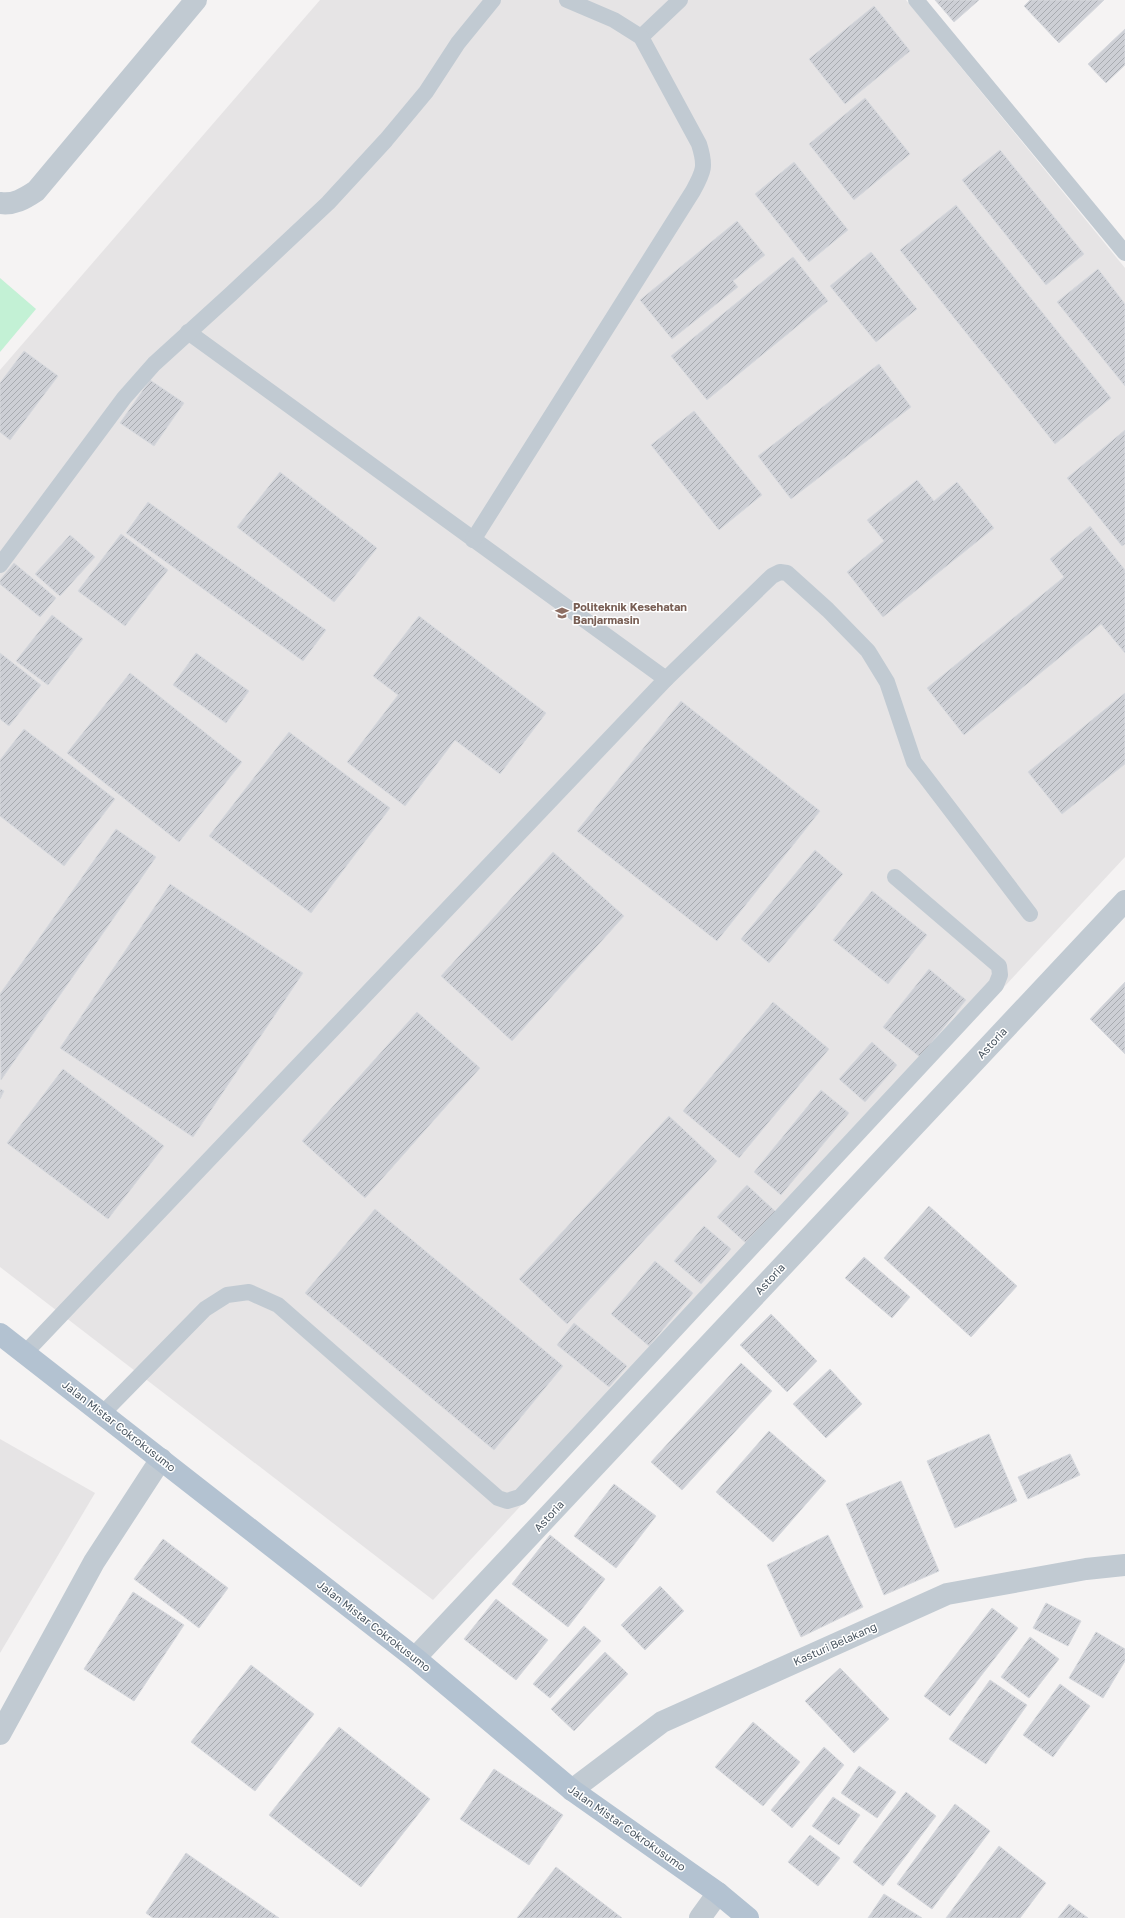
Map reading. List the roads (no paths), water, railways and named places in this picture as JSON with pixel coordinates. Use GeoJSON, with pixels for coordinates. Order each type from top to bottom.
{"type":"FeatureCollection","features":[{"type":"Feature","properties":{"kind":"main road","name":"Jalan Mistar Cokrokusumo"},"geometry":{"type":"LineString","coordinates":[[0,1334],[415,1658],[572,1790],[718,1893],[748,1918]]}},
{"type":"Feature","properties":{"kind":"street"},"geometry":{"type":"LineString","coordinates":[[0,203],[6,204],[22,201],[36,191],[196,0]]}},
{"type":"Feature","properties":{"kind":"street","name":"Astoria"},"geometry":{"type":"LineString","coordinates":[[415,1658],[1125,901]]}},
{"type":"Feature","properties":{"kind":"street"},"geometry":{"type":"LineString","coordinates":[[0,1734],[94,1562],[161,1459]]}},
{"type":"Feature","properties":{"kind":"street","name":"Kasturi Belakang"},"geometry":{"type":"LineString","coordinates":[[572,1790],[662,1722],[947,1594],[1086,1570],[1125,1565]]}},
{"type":"Feature","properties":{"kind":"street"},"geometry":{"type":"LineString","coordinates":[[700,1918],[718,1893]]}},
{"type":"Feature","properties":{"kind":"lane"},"geometry":{"type":"LineString","coordinates":[[0,565],[124,398],[154,364],[328,203],[386,140],[426,92],[458,43],[493,0]]}},
{"type":"Feature","properties":{"kind":"lane"},"geometry":{"type":"LineString","coordinates":[[473,540],[701,177],[704,160],[699,144],[641,36],[614,20],[567,0]]}},
{"type":"Feature","properties":{"kind":"lane"},"geometry":{"type":"LineString","coordinates":[[641,36],[680,0]]}},
{"type":"Feature","properties":{"kind":"lane"},"geometry":{"type":"LineString","coordinates":[[916,0],[1125,253]]}},
{"type":"Feature","properties":{"kind":"lane"},"geometry":{"type":"LineString","coordinates":[[188,332],[666,680]]}},
{"type":"Feature","properties":{"kind":"lane"},"geometry":{"type":"LineString","coordinates":[[25,1353],[666,680],[772,576],[780,572],[787,573],[828,610],[868,651],[887,682],[914,762],[1030,914]]}},
{"type":"Feature","properties":{"kind":"lane"},"geometry":{"type":"LineString","coordinates":[[103,1414],[205,1309],[227,1295],[249,1292],[278,1305],[498,1498],[507,1501],[520,1497],[996,985],[1000,976],[999,966],[895,877]]}},
{"type":"Feature","properties":{"kind":"place","name":"Politeknik Kesehatan Banjarmasin"},"geometry":{"type":"Point","coordinates":[562,613]}}]}
